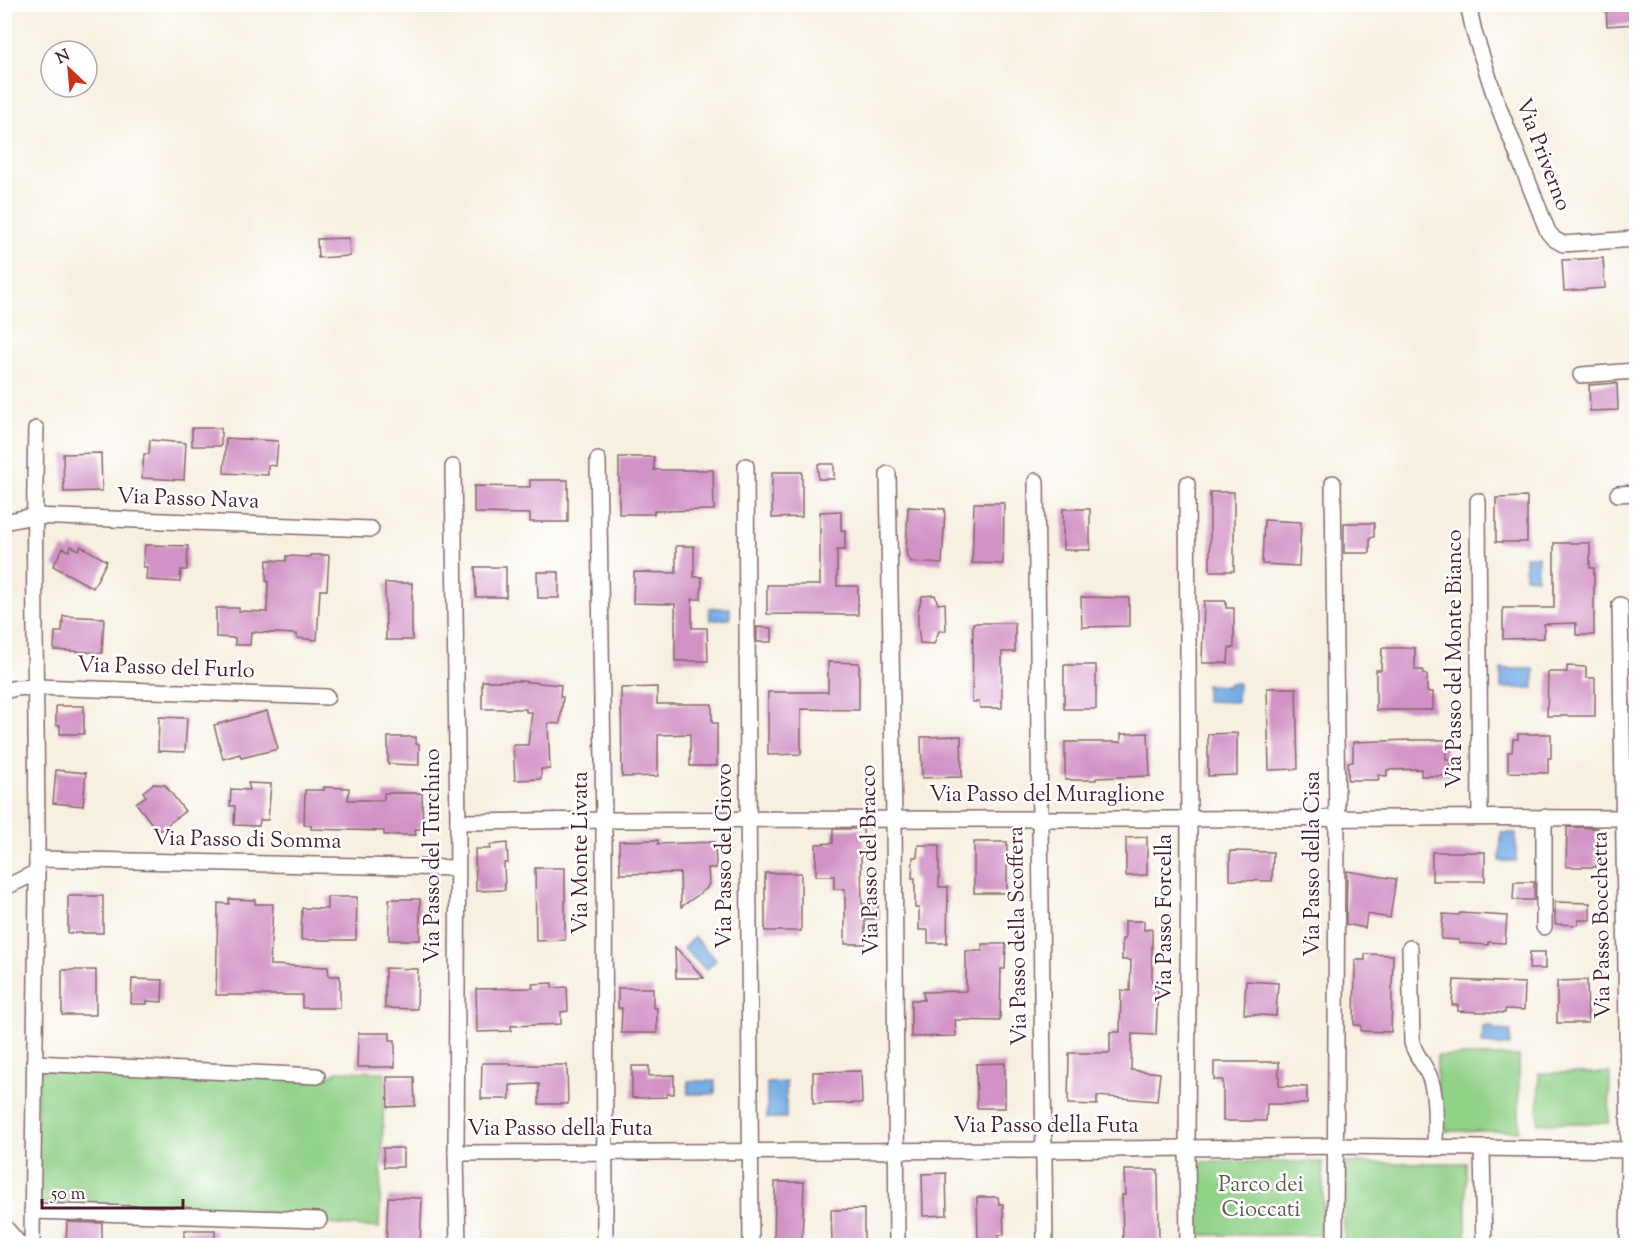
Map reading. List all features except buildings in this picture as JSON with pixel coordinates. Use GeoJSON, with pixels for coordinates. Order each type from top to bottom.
{"type":"FeatureCollection","features":[{"type":"Feature","properties":{"kind":"street","name":"Via Priverno"},"geometry":{"type":"LineString","coordinates":[[1468,4],[1474,32],[1496,100],[1548,232],[1559,242],[1568,244],[1636,239]]}},
{"type":"Feature","properties":{"kind":"street"},"geometry":{"type":"LineString","coordinates":[[1581,375],[1636,371]]}},
{"type":"Feature","properties":{"kind":"street"},"geometry":{"type":"LineString","coordinates":[[32,1245],[37,865],[33,516],[36,429]]}},
{"type":"Feature","properties":{"kind":"street","name":"Via Monte Livata"},"geometry":{"type":"LineString","coordinates":[[598,460],[604,820],[605,1245]]}},
{"type":"Feature","properties":{"kind":"street","name":"Via Passo del Giovo"},"geometry":{"type":"LineString","coordinates":[[746,466],[751,1245]]}},
{"type":"Feature","properties":{"kind":"street","name":"Via Passo del Turchino"},"geometry":{"type":"LineString","coordinates":[[453,467],[458,822],[456,1153],[458,1245]]}},
{"type":"Feature","properties":{"kind":"street","name":"Via Passo del Bracco"},"geometry":{"type":"LineString","coordinates":[[888,474],[894,818],[897,1245]]}},
{"type":"Feature","properties":{"kind":"street","name":"Via Passo della Scoffera"},"geometry":{"type":"LineString","coordinates":[[1036,481],[1045,1245]]}},
{"type":"Feature","properties":{"kind":"street","name":"Via Passo Forcella"},"geometry":{"type":"LineString","coordinates":[[1187,483],[1188,1245]]}},
{"type":"Feature","properties":{"kind":"street","name":"Via Passo della Cisa"},"geometry":{"type":"LineString","coordinates":[[1333,483],[1337,818],[1335,1245]]}},
{"type":"Feature","properties":{"kind":"street"},"geometry":{"type":"LineString","coordinates":[[1618,494],[1636,493]]}},
{"type":"Feature","properties":{"kind":"street","name":"Via Passo del Monte Bianco"},"geometry":{"type":"LineString","coordinates":[[1478,501],[1480,817]]}},
{"type":"Feature","properties":{"kind":"street","name":"Via Passo Nava"},"geometry":{"type":"LineString","coordinates":[[4,522],[33,516],[371,529]]}},
{"type":"Feature","properties":{"kind":"street","name":"Via Passo Bocchetta"},"geometry":{"type":"LineString","coordinates":[[1620,605],[1630,818],[1633,1149],[1628,1245]]}},
{"type":"Feature","properties":{"kind":"street","name":"Via Passo del Furlo"},"geometry":{"type":"LineString","coordinates":[[4,690],[36,687],[327,697]]}},
{"type":"Feature","properties":{"kind":"street","name":"Via Passo del Muraglione"},"geometry":{"type":"LineString","coordinates":[[458,822],[749,818],[1630,818]]}},
{"type":"Feature","properties":{"kind":"street"},"geometry":{"type":"LineString","coordinates":[[1544,818],[1544,927]]}},
{"type":"Feature","properties":{"kind":"street","name":"Via Passo di Somma"},"geometry":{"type":"LineString","coordinates":[[4,888],[37,865],[457,868]]}},
{"type":"Feature","properties":{"kind":"street"},"geometry":{"type":"LineString","coordinates":[[1410,948],[1412,1043],[1417,1057],[1428,1072],[1433,1088],[1436,1148]]}},
{"type":"Feature","properties":{"kind":"street"},"geometry":{"type":"LineString","coordinates":[[34,1063],[317,1076]]}},
{"type":"Feature","properties":{"kind":"street","name":"Via Passo della Futa"},"geometry":{"type":"LineString","coordinates":[[456,1153],[1187,1149],[1334,1146],[1633,1149]]}},
{"type":"Feature","properties":{"kind":"street"},"geometry":{"type":"LineString","coordinates":[[1482,1149],[1484,1245]]}},
{"type":"Feature","properties":{"kind":"street"},"geometry":{"type":"LineString","coordinates":[[32,1211],[319,1220]]}},
{"type":"Feature","properties":{"kind":"street"},"geometry":{"type":"LineString","coordinates":[[4,1226],[21,1245]]}},
{"type":"Feature","properties":{"kind":"green space"},"geometry":{"type":"Polygon","coordinates":[[[1437,1056],[1519,1056],[1519,1131],[1436,1131],[1437,1056]]]}},
{"type":"Feature","properties":{"kind":"green space"},"geometry":{"type":"Polygon","coordinates":[[[37,1070],[323,1078],[337,1071],[385,1072],[379,1228],[326,1224],[326,1215],[37,1203],[37,1070]]]}},
{"type":"Feature","properties":{"kind":"green space"},"geometry":{"type":"Polygon","coordinates":[[[1539,1073],[1610,1073],[1609,1123],[1538,1123],[1539,1073]]]}},
{"type":"Feature","properties":{"kind":"green space","name":"Parco dei Cioccati"},"geometry":{"type":"Polygon","coordinates":[[[1198,1162],[1323,1162],[1323,1235],[1198,1235],[1198,1162]]]}},
{"type":"Feature","properties":{"kind":"green space"},"geometry":{"type":"Polygon","coordinates":[[[1344,1163],[1466,1163],[1466,1245],[1344,1245],[1344,1163]]]}},
{"type":"Feature","properties":{"kind":"water"},"geometry":{"type":"Polygon","coordinates":[[[1525,556],[1538,556],[1537,578],[1525,577],[1525,556]]]}},
{"type":"Feature","properties":{"kind":"water"},"geometry":{"type":"Polygon","coordinates":[[[709,608],[730,608],[730,619],[710,620],[709,608]]]}},
{"type":"Feature","properties":{"kind":"water"},"geometry":{"type":"Polygon","coordinates":[[[1501,669],[1534,669],[1534,688],[1501,688],[1501,669]]]}},
{"type":"Feature","properties":{"kind":"water"},"geometry":{"type":"Polygon","coordinates":[[[1229,683],[1238,683],[1237,702],[1206,701],[1206,685],[1229,686],[1229,683]]]}},
{"type":"Feature","properties":{"kind":"water"},"geometry":{"type":"Polygon","coordinates":[[[1501,833],[1516,833],[1516,861],[1500,861],[1501,833]]]}},
{"type":"Feature","properties":{"kind":"water"},"geometry":{"type":"Polygon","coordinates":[[[694,937],[716,960],[706,970],[683,948],[694,937]]]}},
{"type":"Feature","properties":{"kind":"water"},"geometry":{"type":"Polygon","coordinates":[[[1483,1026],[1493,1026],[1493,1030],[1511,1031],[1510,1046],[1482,1044],[1483,1026]]]}},
{"type":"Feature","properties":{"kind":"water"},"geometry":{"type":"Polygon","coordinates":[[[688,1081],[715,1081],[715,1094],[688,1094],[688,1081]]]}},
{"type":"Feature","properties":{"kind":"water"},"geometry":{"type":"Polygon","coordinates":[[[786,1082],[786,1118],[767,1118],[767,1083],[786,1082]]]}}]}
